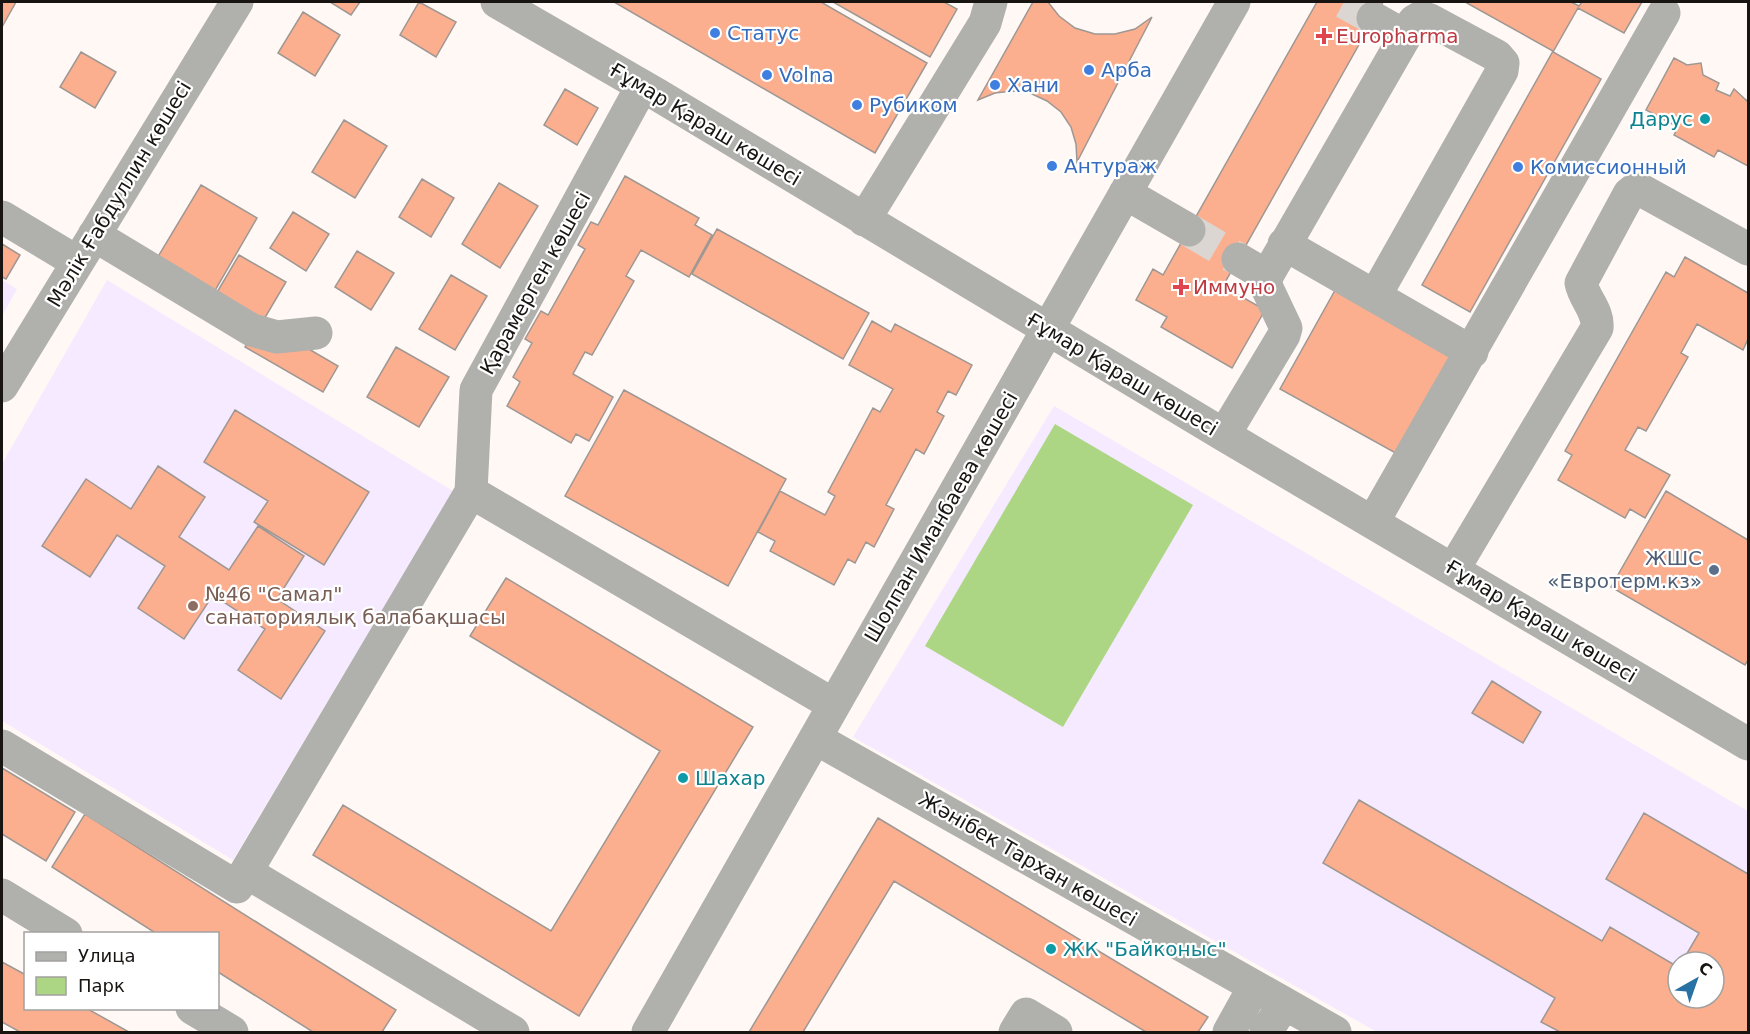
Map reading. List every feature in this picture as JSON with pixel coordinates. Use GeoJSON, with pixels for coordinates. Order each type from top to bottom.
{"type":"FeatureCollection","features":[{"type":"Feature","properties":{"kind":"street","name":"Мәлік Ғабдуллин көшесі"},"geometry":{"type":"LineString","coordinates":[[2,386],[237,2]]}},
{"type":"Feature","properties":{"kind":"street","name":"Ғұмар Қараш көшесі"},"geometry":{"type":"LineString","coordinates":[[497,2],[642,86],[1224,435],[1749,744]]}},
{"type":"Feature","properties":{"kind":"street"},"geometry":{"type":"LineString","coordinates":[[864,220],[985,23],[991,2]]}},
{"type":"Feature","properties":{"kind":"street","name":"Шолпан Иманбаева көшесі"},"geometry":{"type":"LineString","coordinates":[[658,1029],[814,738],[1234,2]]}},
{"type":"Feature","properties":{"kind":"street"},"geometry":{"type":"LineString","coordinates":[[1373,522],[1664,13]]}},
{"type":"Feature","properties":{"kind":"street"},"geometry":{"type":"LineString","coordinates":[[1224,435],[1284,335],[1286,327],[1266,284],[1268,276],[1284,244],[1405,36],[1414,21],[1421,17],[1497,56],[1503,63],[1502,71],[1375,296]]}},
{"type":"Feature","properties":{"kind":"street"},"geometry":{"type":"LineString","coordinates":[[1373,18],[1405,36]]}},
{"type":"Feature","properties":{"kind":"street","name":"Қарамерген көшесі"},"geometry":{"type":"LineString","coordinates":[[471,492],[476,390],[642,86]]}},
{"type":"Feature","properties":{"kind":"street"},"geometry":{"type":"LineString","coordinates":[[1453,570],[1597,328],[1598,320],[1582,290],[1581,283],[1629,194],[1634,190],[1641,190],[1749,249]]}},
{"type":"Feature","properties":{"kind":"street"},"geometry":{"type":"LineString","coordinates":[[1125,193],[1189,230]]}},
{"type":"Feature","properties":{"kind":"street"},"geometry":{"type":"LineString","coordinates":[[2,217],[77,262]]}},
{"type":"Feature","properties":{"kind":"street"},"geometry":{"type":"LineString","coordinates":[[94,235],[252,330],[277,337],[316,333]]}},
{"type":"Feature","properties":{"kind":"street"},"geometry":{"type":"LineString","coordinates":[[1284,244],[1472,352]]}},
{"type":"Feature","properties":{"kind":"street"},"geometry":{"type":"LineString","coordinates":[[1238,259],[1268,276]]}},
{"type":"Feature","properties":{"kind":"street"},"geometry":{"type":"LineString","coordinates":[[2,746],[237,887],[471,492],[834,705]]}},
{"type":"Feature","properties":{"kind":"street","name":"Жәнібек Тархан көшесі"},"geometry":{"type":"LineString","coordinates":[[814,738],[1335,1032]]}},
{"type":"Feature","properties":{"kind":"street"},"geometry":{"type":"LineString","coordinates":[[246,872],[513,1032]]}},
{"type":"Feature","properties":{"kind":"street"},"geometry":{"type":"LineString","coordinates":[[2,895],[64,932]]}},
{"type":"Feature","properties":{"kind":"street"},"geometry":{"type":"LineString","coordinates":[[1229,1032],[1254,987]]}},
{"type":"Feature","properties":{"kind":"street"},"geometry":{"type":"LineString","coordinates":[[1266,1032],[1284,1004]]}},
{"type":"Feature","properties":{"kind":"street"},"geometry":{"type":"LineString","coordinates":[[195,1010],[232,1032]]}},
{"type":"Feature","properties":{"kind":"street"},"geometry":{"type":"LineString","coordinates":[[1015,1032],[1026,1014],[1056,1032]]}},
{"type":"Feature","properties":{"kind":"shaded area"},"geometry":{"type":"Polygon","coordinates":[[[2,280],[17,289],[2,316],[2,280]]]}},
{"type":"Feature","properties":{"kind":"shaded area","name":"№46 \"Самал\" санаториялық балабақшасы"},"geometry":{"type":"Polygon","coordinates":[[[107,280],[453,491],[233,860],[2,721],[2,464],[107,280]]]}},
{"type":"Feature","properties":{"kind":"shaded area"},"geometry":{"type":"Polygon","coordinates":[[[1054,406],[1748,811],[1748,1032],[1377,1032],[853,737],[1054,406]]]}},
{"type":"Feature","properties":{"kind":"green space"},"geometry":{"type":"Polygon","coordinates":[[[1055,424],[1193,505],[1063,727],[925,646],[1055,424]]]}},
{"type":"Feature","properties":{"kind":"building"},"geometry":{"type":"Polygon","coordinates":[[[2,2],[16,2],[2,27],[2,2]]]}},
{"type":"Feature","properties":{"kind":"building"},"geometry":{"type":"Polygon","coordinates":[[[330,2],[360,2],[351,15],[330,2]]]}},
{"type":"Feature","properties":{"kind":"building"},"geometry":{"type":"Polygon","coordinates":[[[419,2],[456,22],[436,57],[400,35],[419,2]]]}},
{"type":"Feature","properties":{"kind":"building"},"geometry":{"type":"Polygon","coordinates":[[[614,2],[821,2],[927,63],[875,153],[614,2]]]}},
{"type":"Feature","properties":{"kind":"building"},"geometry":{"type":"Polygon","coordinates":[[[833,2],[944,2],[957,9],[930,57],[833,2]]]}},
{"type":"Feature","properties":{"kind":"building"},"geometry":{"type":"Polygon","coordinates":[[[1033,2],[1048,2],[1059,16],[1075,28],[1095,34],[1115,34],[1135,29],[1152,17],[1077,162],[1076,144],[1071,127],[1061,112],[1047,101],[1030,93],[1013,91],[995,93],[978,100],[1033,2]]]}},
{"type":"Feature","properties":{"kind":"building"},"geometry":{"type":"Polygon","coordinates":[[[1317,2],[1383,2],[1223,286],[1265,310],[1232,368],[1161,327],[1167,317],[1136,300],[1153,269],[1163,275],[1317,2]]]}},
{"type":"Feature","properties":{"kind":"building"},"geometry":{"type":"Polygon","coordinates":[[[1465,2],[1571,2],[1579,6],[1582,2],[1642,2],[1624,33],[1578,8],[1553,52],[1601,79],[1470,312],[1422,285],[1553,51],[1465,2]]]}},
{"type":"Feature","properties":{"kind":"building"},"geometry":{"type":"Polygon","coordinates":[[[303,12],[340,35],[315,76],[278,53],[303,12]]]}},
{"type":"Feature","properties":{"kind":"building"},"geometry":{"type":"Polygon","coordinates":[[[81,52],[116,72],[95,108],[60,87],[81,52]]]}},
{"type":"Feature","properties":{"kind":"building","name":"Дарус"},"geometry":{"type":"Polygon","coordinates":[[[1674,58],[1687,65],[1701,63],[1703,75],[1719,83],[1716,90],[1730,96],[1734,89],[1747,101],[1748,98],[1748,166],[1718,150],[1714,157],[1674,135],[1678,127],[1646,110],[1674,58]]]}},
{"type":"Feature","properties":{"kind":"building"},"geometry":{"type":"Polygon","coordinates":[[[565,89],[598,108],[577,145],[544,125],[565,89]]]}},
{"type":"Feature","properties":{"kind":"building"},"geometry":{"type":"Polygon","coordinates":[[[344,120],[387,146],[355,198],[312,172],[344,120]]]}},
{"type":"Feature","properties":{"kind":"building"},"geometry":{"type":"Polygon","coordinates":[[[625,176],[699,218],[695,225],[712,235],[689,277],[641,250],[626,276],[634,281],[592,355],[585,352],[573,374],[613,397],[589,441],[576,434],[571,443],[507,406],[520,382],[513,377],[532,343],[525,339],[541,311],[548,315],[585,249],[578,245],[591,222],[598,225],[625,176]]]}},
{"type":"Feature","properties":{"kind":"building"},"geometry":{"type":"Polygon","coordinates":[[[422,179],[454,198],[431,237],[399,217],[422,179]]]}},
{"type":"Feature","properties":{"kind":"building"},"geometry":{"type":"Polygon","coordinates":[[[499,183],[538,206],[500,268],[462,244],[499,183]]]}},
{"type":"Feature","properties":{"kind":"building"},"geometry":{"type":"Polygon","coordinates":[[[201,185],[257,218],[213,294],[156,260],[201,185]]]}},
{"type":"Feature","properties":{"kind":"building"},"geometry":{"type":"Polygon","coordinates":[[[293,212],[329,234],[306,271],[270,248],[293,212]]]}},
{"type":"Feature","properties":{"kind":"building"},"geometry":{"type":"Polygon","coordinates":[[[717,229],[869,313],[843,359],[692,274],[717,229]]]}},
{"type":"Feature","properties":{"kind":"building"},"geometry":{"type":"Polygon","coordinates":[[[2,244],[20,255],[6,279],[2,277],[2,244]]]}},
{"type":"Feature","properties":{"kind":"building"},"geometry":{"type":"Polygon","coordinates":[[[357,251],[394,273],[371,310],[335,287],[357,251]]]}},
{"type":"Feature","properties":{"kind":"building"},"geometry":{"type":"Polygon","coordinates":[[[239,255],[286,282],[263,321],[216,294],[239,255]]]}},
{"type":"Feature","properties":{"kind":"building"},"geometry":{"type":"Polygon","coordinates":[[[1685,257],[1748,293],[1748,339],[1743,350],[1697,324],[1681,353],[1688,357],[1646,431],[1638,427],[1625,450],[1670,475],[1645,518],[1630,509],[1625,518],[1558,480],[1572,455],[1565,451],[1666,272],[1674,277],[1685,257]]]}},
{"type":"Feature","properties":{"kind":"building"},"geometry":{"type":"Polygon","coordinates":[[[451,275],[487,296],[455,350],[419,329],[451,275]]]}},
{"type":"Feature","properties":{"kind":"building"},"geometry":{"type":"Polygon","coordinates":[[[1338,285],[1458,352],[1401,456],[1280,389],[1338,285]]]}},
{"type":"Feature","properties":{"kind":"building"},"geometry":{"type":"Polygon","coordinates":[[[872,321],[891,332],[895,324],[972,365],[956,395],[948,391],[937,412],[944,416],[924,454],[916,449],[886,505],[894,509],[874,547],[866,542],[855,563],[848,559],[834,585],[770,551],[775,541],[758,532],[780,491],[825,515],[835,496],[828,492],[873,408],[880,412],[893,389],[849,365],[872,321]]]}},
{"type":"Feature","properties":{"kind":"building"},"geometry":{"type":"Polygon","coordinates":[[[251,338],[302,345],[338,366],[323,392],[245,347],[251,338]]]}},
{"type":"Feature","properties":{"kind":"building"},"geometry":{"type":"Polygon","coordinates":[[[396,347],[449,377],[419,427],[367,397],[396,347]]]}},
{"type":"Feature","properties":{"kind":"building"},"geometry":{"type":"Polygon","coordinates":[[[624,390],[786,479],[728,586],[565,496],[624,390]]]}},
{"type":"Feature","properties":{"kind":"building"},"geometry":{"type":"Polygon","coordinates":[[[235,410],[369,492],[324,565],[254,522],[268,501],[204,462],[235,410]]]}},
{"type":"Feature","properties":{"kind":"building"},"geometry":{"type":"Polygon","coordinates":[[[158,466],[205,497],[179,537],[229,570],[258,526],[304,556],[277,599],[325,631],[281,699],[238,670],[265,629],[213,595],[184,639],[138,608],[165,566],[117,535],[90,577],[42,546],[86,479],[131,509],[158,466]]]}},
{"type":"Feature","properties":{"kind":"building"},"geometry":{"type":"Polygon","coordinates":[[[1666,491],[1748,540],[1748,660],[1745,665],[1611,587],[1666,491]]]}},
{"type":"Feature","properties":{"kind":"building","name":"Шахар"},"geometry":{"type":"Polygon","coordinates":[[[506,578],[753,727],[579,1016],[313,855],[343,805],[551,931],[660,751],[470,636],[506,578]]]}},
{"type":"Feature","properties":{"kind":"building"},"geometry":{"type":"Polygon","coordinates":[[[1492,681],[1541,712],[1523,743],[1472,713],[1492,681]]]}},
{"type":"Feature","properties":{"kind":"building"},"geometry":{"type":"Polygon","coordinates":[[[2,768],[75,812],[46,861],[2,834],[2,768]]]}},
{"type":"Feature","properties":{"kind":"building"},"geometry":{"type":"Polygon","coordinates":[[[1359,800],[1602,941],[1610,927],[1666,960],[1666,1010],[1726,1010],[1726,950],[1689,950],[1699,933],[1606,879],[1644,813],[1748,874],[1748,1032],[1560,1032],[1541,1022],[1555,998],[1323,863],[1359,800]]]}},
{"type":"Feature","properties":{"kind":"building"},"geometry":{"type":"Polygon","coordinates":[[[85,814],[396,1010],[382,1032],[313,1032],[219,973],[219,932],[154,932],[52,867],[85,814]]]}},
{"type":"Feature","properties":{"kind":"building","name":"ЖК \"Байконыс\""},"geometry":{"type":"Polygon","coordinates":[[[878,818],[1208,1017],[1198,1032],[1146,1032],[894,881],[803,1032],[749,1032],[878,818]]]}},
{"type":"Feature","properties":{"kind":"building"},"geometry":{"type":"Polygon","coordinates":[[[2,962],[24,974],[24,1010],[90,1010],[129,1032],[20,1032],[2,1022],[2,962]]]}},
{"type":"Feature","properties":{"kind":"tunnel"},"geometry":{"type":"LineString","coordinates":[[1344,2],[1373,18]]}},
{"type":"Feature","properties":{"kind":"tunnel"},"geometry":{"type":"LineString","coordinates":[[1189,230],[1238,259]]}},
{"type":"Feature","properties":{"kind":"place","name":"Статус"},"geometry":{"type":"Point","coordinates":[715,33]}},
{"type":"Feature","properties":{"kind":"place","name":"Europharma"},"geometry":{"type":"Point","coordinates":[1324,36]}},
{"type":"Feature","properties":{"kind":"place","name":"Арба"},"geometry":{"type":"Point","coordinates":[1089,70]}},
{"type":"Feature","properties":{"kind":"place","name":"Volna"},"geometry":{"type":"Point","coordinates":[767,75]}},
{"type":"Feature","properties":{"kind":"place","name":"Хани"},"geometry":{"type":"Point","coordinates":[995,85]}},
{"type":"Feature","properties":{"kind":"place","name":"Рубиком"},"geometry":{"type":"Point","coordinates":[857,105]}},
{"type":"Feature","properties":{"kind":"place","name":"Дарус"},"geometry":{"type":"Point","coordinates":[1705,119]}},
{"type":"Feature","properties":{"kind":"place","name":"Антураж"},"geometry":{"type":"Point","coordinates":[1052,166]}},
{"type":"Feature","properties":{"kind":"place","name":"Комиссионный"},"geometry":{"type":"Point","coordinates":[1518,167]}},
{"type":"Feature","properties":{"kind":"place","name":"Иммуно"},"geometry":{"type":"Point","coordinates":[1181,287]}},
{"type":"Feature","properties":{"kind":"place","name":"ЖШС «Евротерм.кз»"},"geometry":{"type":"Point","coordinates":[1714,570]}},
{"type":"Feature","properties":{"kind":"place","name":"№46 \"Самал\" санаториялық балабақшасы"},"geometry":{"type":"Point","coordinates":[193,606]}},
{"type":"Feature","properties":{"kind":"place","name":"Шахар"},"geometry":{"type":"Point","coordinates":[683,778]}},
{"type":"Feature","properties":{"kind":"place","name":"ЖК \"Байконыс\""},"geometry":{"type":"Point","coordinates":[1051,949]}}]}
